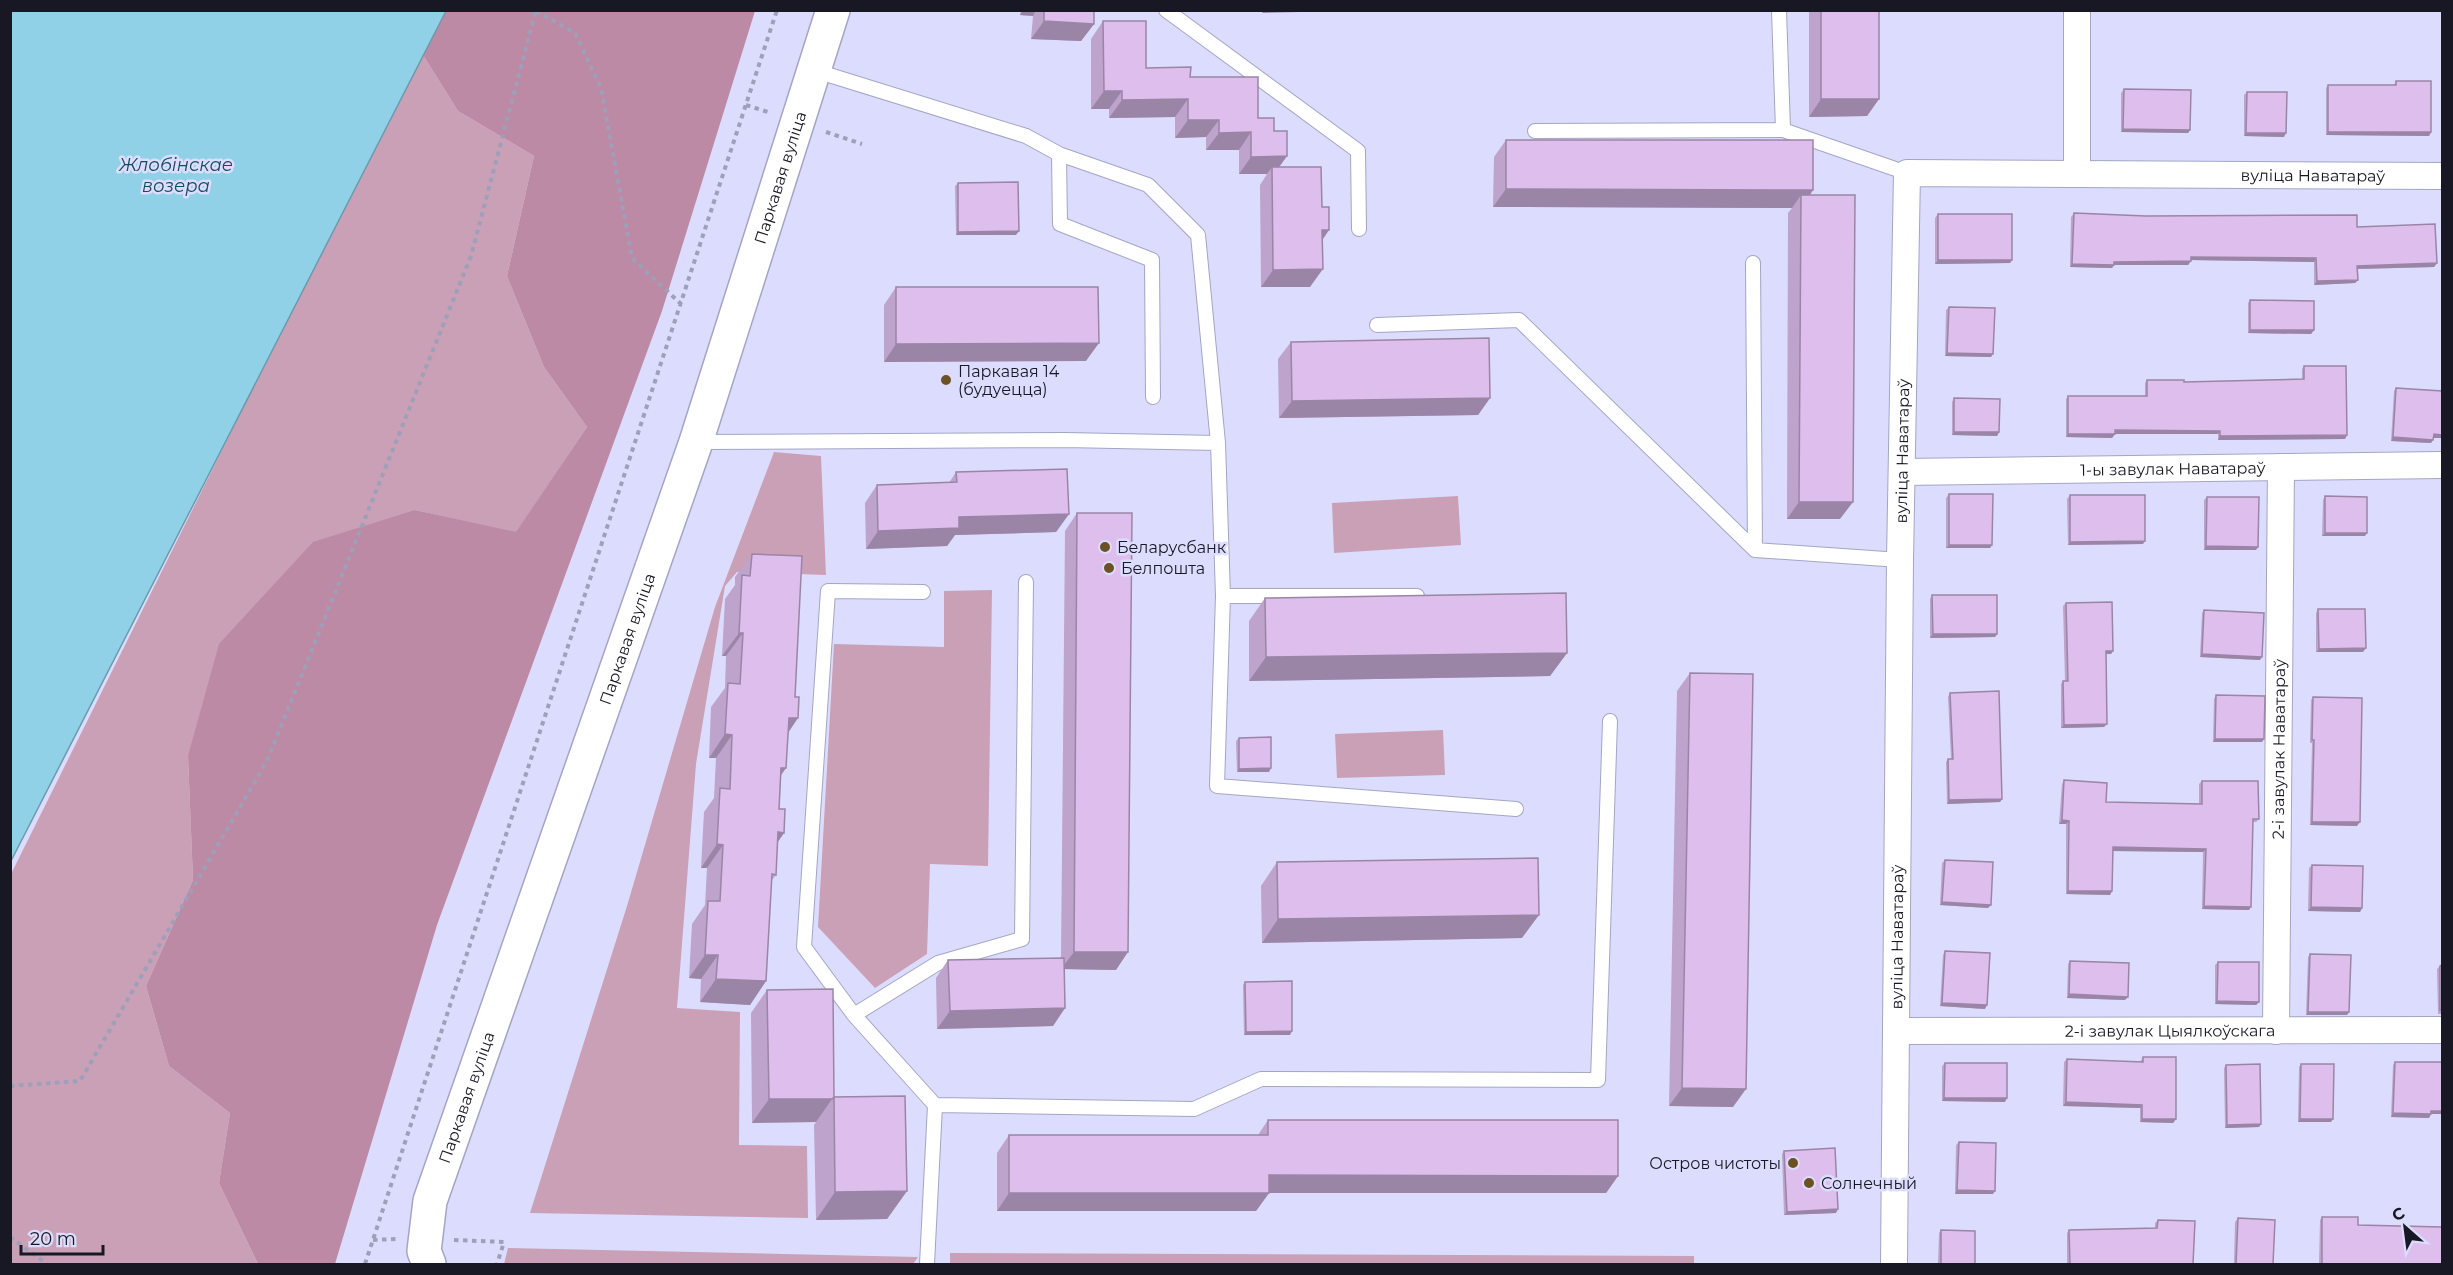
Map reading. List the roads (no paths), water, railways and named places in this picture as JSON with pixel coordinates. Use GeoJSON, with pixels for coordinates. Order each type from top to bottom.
{"type":"FeatureCollection","features":[{"type":"Feature","properties":{"kind":"main road","name":"Паркавая вуліца"},"geometry":{"type":"LineString","coordinates":[[429,1264],[424,1251],[430,1201],[696,442],[833,10]]}},
{"type":"Feature","properties":{"kind":"street"},"geometry":{"type":"LineString","coordinates":[[2077,10],[2077,174]]}},
{"type":"Feature","properties":{"kind":"street","name":"вуліца Наватараў"},"geometry":{"type":"LineString","coordinates":[[1894,1264],[1900,560],[1907,173],[2442,176]]}},
{"type":"Feature","properties":{"kind":"street","name":"1-ы завулак Наватараў"},"geometry":{"type":"LineString","coordinates":[[1903,472],[2442,465]]}},
{"type":"Feature","properties":{"kind":"street","name":"2-і завулак Наватараў"},"geometry":{"type":"LineString","coordinates":[[2276,1031],[2281,467]]}},
{"type":"Feature","properties":{"kind":"street","name":"2-і завулак Цыялкоўскага"},"geometry":{"type":"LineString","coordinates":[[1897,1031],[2442,1030]]}},
{"type":"Feature","properties":{"kind":"lane"},"geometry":{"type":"LineString","coordinates":[[1166,10],[1358,151],[1359,229]]}},
{"type":"Feature","properties":{"kind":"lane"},"geometry":{"type":"LineString","coordinates":[[1779,10],[1783,130]]}},
{"type":"Feature","properties":{"kind":"lane"},"geometry":{"type":"LineString","coordinates":[[813,70],[1026,136],[1059,154],[1148,185],[1198,235],[1218,443],[1223,596],[1217,786],[1515,809]]}},
{"type":"Feature","properties":{"kind":"lane"},"geometry":{"type":"LineString","coordinates":[[1535,131],[1783,130],[1907,173]]}},
{"type":"Feature","properties":{"kind":"lane"},"geometry":{"type":"LineString","coordinates":[[1059,154],[1060,224],[1152,260],[1153,397]]}},
{"type":"Feature","properties":{"kind":"lane"},"geometry":{"type":"LineString","coordinates":[[1753,263],[1755,550]]}},
{"type":"Feature","properties":{"kind":"lane"},"geometry":{"type":"LineString","coordinates":[[1377,325],[1519,320],[1755,550],[1900,560]]}},
{"type":"Feature","properties":{"kind":"lane"},"geometry":{"type":"LineString","coordinates":[[696,442],[1064,440],[1218,443]]}},
{"type":"Feature","properties":{"kind":"lane"},"geometry":{"type":"LineString","coordinates":[[854,1016],[938,963],[1022,939],[1026,582]]}},
{"type":"Feature","properties":{"kind":"lane"},"geometry":{"type":"LineString","coordinates":[[923,592],[828,591],[804,947],[854,1016],[935,1105],[927,1264]]}},
{"type":"Feature","properties":{"kind":"lane"},"geometry":{"type":"LineString","coordinates":[[1223,596],[1430,596]]}},
{"type":"Feature","properties":{"kind":"lane"},"geometry":{"type":"LineString","coordinates":[[935,1105],[1194,1109],[1261,1080],[1598,1080],[1610,721]]}},
{"type":"Feature","properties":{"kind":"water","name":"Жлобінскае возера"},"geometry":{"type":"Polygon","coordinates":[[[10,11],[446,11],[11,861],[10,11]]]}},
{"type":"Feature","properties":{"kind":"place","name":"Паркавая 14 (будуецца)"},"geometry":{"type":"Point","coordinates":[946,380]}},
{"type":"Feature","properties":{"kind":"place","name":"Беларусбанк"},"geometry":{"type":"Point","coordinates":[1105,547]}},
{"type":"Feature","properties":{"kind":"place","name":"Белпошта"},"geometry":{"type":"Point","coordinates":[1109,568]}},
{"type":"Feature","properties":{"kind":"place","name":"Остров чистоты"},"geometry":{"type":"Point","coordinates":[1793,1163]}},
{"type":"Feature","properties":{"kind":"place","name":"Солнечный"},"geometry":{"type":"Point","coordinates":[1809,1183]}}]}
